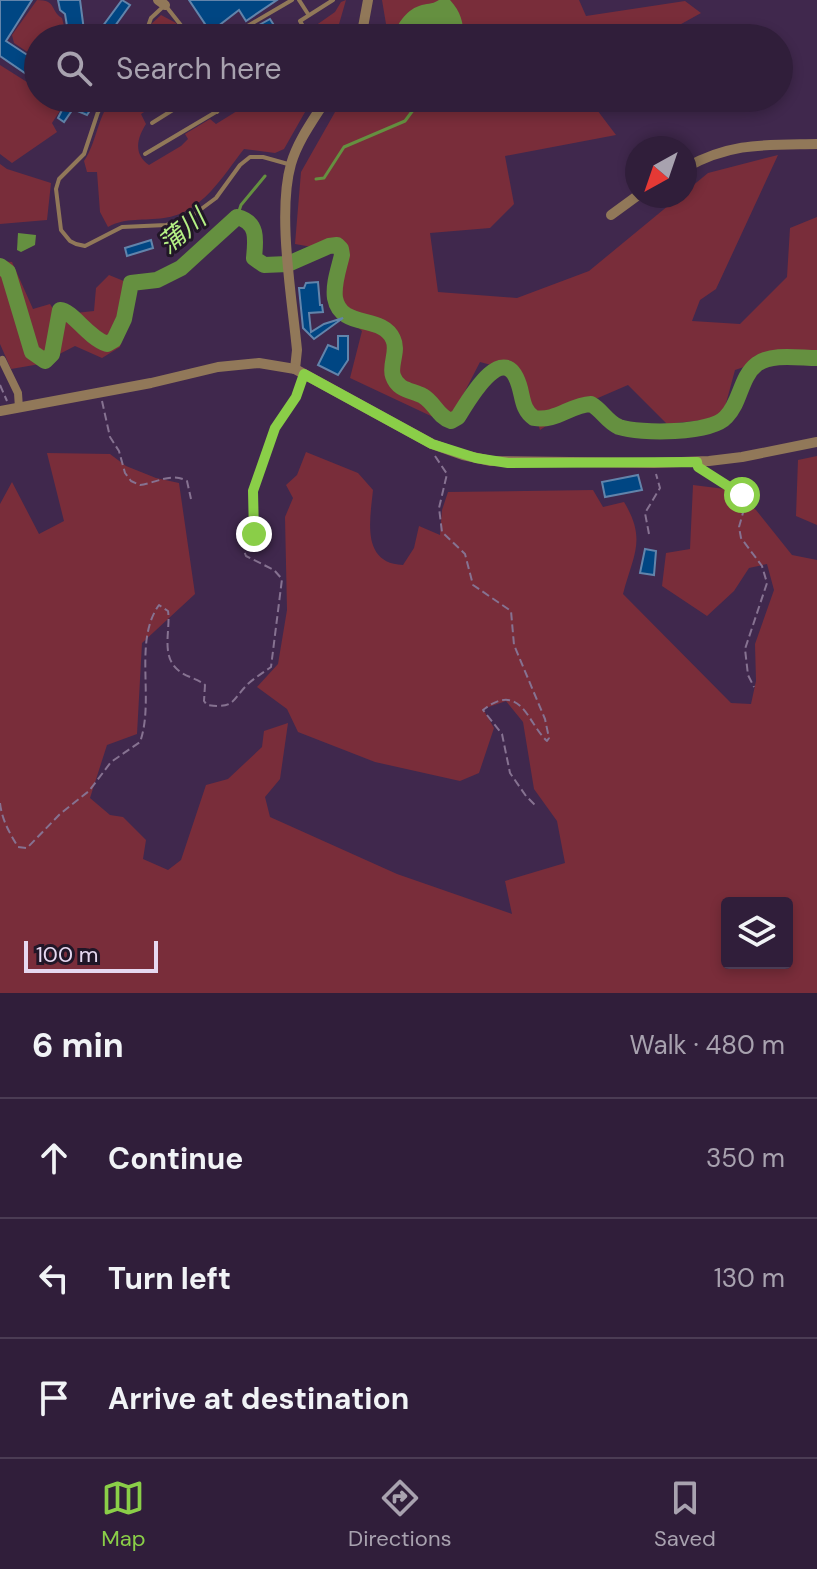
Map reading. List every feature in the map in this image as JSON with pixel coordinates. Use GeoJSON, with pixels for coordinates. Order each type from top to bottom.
{"type":"FeatureCollection","features":[{"type":"Feature","properties":{"kind":"street"},"geometry":{"type":"LineString","coordinates":[[364,24],[368,0]]}},
{"type":"Feature","properties":{"kind":"street"},"geometry":{"type":"LineString","coordinates":[[299,372],[285,195],[291,165],[318,112]]}},
{"type":"Feature","properties":{"kind":"street"},"geometry":{"type":"LineString","coordinates":[[697,161],[729,148],[817,144]]}},
{"type":"Feature","properties":{"kind":"street"},"geometry":{"type":"LineString","coordinates":[[611,215],[625,205]]}},
{"type":"Feature","properties":{"kind":"street"},"geometry":{"type":"LineString","coordinates":[[2,360],[18,393],[10,409]]}},
{"type":"Feature","properties":{"kind":"street"},"geometry":{"type":"LineString","coordinates":[[10,409],[239,364],[272,364],[299,372],[434,445],[463,455],[508,463],[697,462],[742,457],[817,442]]}},
{"type":"Feature","properties":{"kind":"lane"},"geometry":{"type":"LineString","coordinates":[[251,24],[292,0]]}},
{"type":"Feature","properties":{"kind":"lane"},"geometry":{"type":"LineString","coordinates":[[299,0],[308,14]]}},
{"type":"Feature","properties":{"kind":"lane"},"geometry":{"type":"LineString","coordinates":[[302,24],[300,21],[308,14],[333,0]]}},
{"type":"Feature","properties":{"kind":"lane"},"geometry":{"type":"LineString","coordinates":[[147,24],[162,2],[180,24]]}},
{"type":"Feature","properties":{"kind":"lane"},"geometry":{"type":"LineString","coordinates":[[98,112],[84,154],[59,179],[56,189],[61,230],[76,244],[85,246],[122,227],[185,221],[216,198],[240,165],[250,157],[263,157],[291,165]]}},
{"type":"Feature","properties":{"kind":"lane"},"geometry":{"type":"LineString","coordinates":[[152,123],[170,112]]}},
{"type":"Feature","properties":{"kind":"lane"},"geometry":{"type":"LineString","coordinates":[[145,154],[217,112]]}},
{"type":"Feature","properties":{"kind":"path"},"geometry":{"type":"LineString","coordinates":[[0,803],[2,818],[10,834],[18,847],[27,848],[60,814],[89,791],[111,762],[140,742],[147,711],[145,689],[149,629],[159,605],[168,611],[166,639],[169,655],[177,670],[205,685],[204,701],[207,705],[222,707],[233,703],[251,681],[271,667],[282,579],[274,570],[246,556],[244,551],[254,534],[252,501],[260,469],[279,419],[296,397],[299,372]]}},
{"type":"Feature","properties":{"kind":"path"},"geometry":{"type":"LineString","coordinates":[[0,385],[10,409]]}},
{"type":"Feature","properties":{"kind":"path"},"geometry":{"type":"LineString","coordinates":[[100,392],[110,437],[131,481],[140,485],[181,477],[187,481],[191,499]]}},
{"type":"Feature","properties":{"kind":"path"},"geometry":{"type":"LineString","coordinates":[[434,445],[435,458],[447,474],[439,508],[442,532],[465,554],[473,585],[511,611],[514,645],[548,729],[547,741],[528,713],[509,701],[483,710],[502,734],[510,773],[536,806]]}},
{"type":"Feature","properties":{"kind":"path"},"geometry":{"type":"LineString","coordinates":[[697,462],[698,467],[742,495],[746,502],[739,527],[741,538],[766,575],[766,590],[745,649],[748,675],[754,687]]}},
{"type":"Feature","properties":{"kind":"path"},"geometry":{"type":"LineString","coordinates":[[649,534],[646,507],[660,488],[654,463]]}},
{"type":"Feature","properties":{"kind":"shaded area"},"geometry":{"type":"Polygon","coordinates":[[[37,0],[51,4],[62,18],[64,24],[24,24],[24,50],[14,43],[12,35],[37,0]]]}},
{"type":"Feature","properties":{"kind":"shaded area"},"geometry":{"type":"Polygon","coordinates":[[[346,0],[339,24],[318,24],[335,12],[346,0]]]}},
{"type":"Feature","properties":{"kind":"shaded area"},"geometry":{"type":"Polygon","coordinates":[[[382,0],[579,0],[586,16],[685,1],[701,13],[681,24],[386,24],[382,0]]]}},
{"type":"Feature","properties":{"kind":"shaded area"},"geometry":{"type":"Polygon","coordinates":[[[450,0],[462,24],[399,24],[410,11],[450,0]]]}},
{"type":"Feature","properties":{"kind":"shaded area"},"geometry":{"type":"Polygon","coordinates":[[[161,15],[177,24],[151,24],[161,15]]]}},
{"type":"Feature","properties":{"kind":"shaded area"},"geometry":{"type":"Polygon","coordinates":[[[0,65],[24,80],[24,112],[59,112],[52,123],[57,132],[12,163],[0,154],[0,65]]]}},
{"type":"Feature","properties":{"kind":"shaded area"},"geometry":{"type":"Polygon","coordinates":[[[104,112],[144,112],[141,114],[146,124],[140,135],[139,151],[149,165],[181,146],[188,139],[185,134],[210,119],[216,124],[235,112],[305,112],[284,149],[275,153],[244,149],[210,192],[189,209],[164,218],[128,221],[108,227],[100,212],[97,172],[87,172],[84,161],[104,112]]]}},
{"type":"Feature","properties":{"kind":"shaded area"},"geometry":{"type":"Polygon","coordinates":[[[335,112],[599,112],[616,135],[505,156],[514,204],[490,228],[430,233],[438,292],[517,298],[589,271],[665,208],[697,208],[697,182],[708,173],[778,155],[716,289],[700,300],[692,321],[740,324],[787,277],[790,228],[817,217],[817,357],[765,360],[735,370],[722,418],[667,424],[628,385],[570,410],[540,430],[521,373],[480,362],[448,424],[350,378],[362,331],[339,311],[335,251],[295,244],[301,172],[335,112]]]}},
{"type":"Feature","properties":{"kind":"shaded area"},"geometry":{"type":"Polygon","coordinates":[[[0,164],[51,183],[47,220],[0,224],[0,164]]]}},
{"type":"Feature","properties":{"kind":"shaded area"},"geometry":{"type":"Polygon","coordinates":[[[18,233],[36,235],[35,245],[21,252],[17,250],[18,233]]]}},
{"type":"Feature","properties":{"kind":"shaded area"},"geometry":{"type":"Polygon","coordinates":[[[0,261],[12,262],[33,309],[50,304],[57,315],[94,311],[96,288],[109,275],[136,286],[120,347],[102,358],[75,346],[40,364],[11,369],[0,344],[0,261]]]}},
{"type":"Feature","properties":{"kind":"shaded area"},"geometry":{"type":"Polygon","coordinates":[[[306,452],[358,473],[373,490],[370,526],[374,548],[380,557],[403,565],[414,548],[419,526],[440,535],[442,510],[448,492],[593,490],[603,507],[624,502],[635,527],[636,548],[623,594],[731,703],[751,704],[756,681],[755,644],[774,590],[767,564],[749,568],[734,591],[707,616],[662,586],[666,553],[690,549],[693,485],[725,489],[756,510],[792,555],[817,560],[817,993],[0,993],[0,504],[12,482],[39,534],[64,521],[47,453],[110,454],[126,466],[179,483],[195,594],[142,643],[137,734],[107,745],[90,798],[110,815],[123,817],[146,840],[143,859],[168,870],[181,860],[206,785],[228,779],[262,747],[264,731],[288,723],[280,779],[265,797],[270,817],[397,874],[512,914],[505,881],[565,863],[557,821],[534,789],[523,722],[506,701],[483,709],[494,728],[479,773],[460,781],[375,762],[298,732],[287,709],[257,687],[278,664],[287,610],[285,517],[293,498],[286,485],[297,475],[306,452]]]}},
{"type":"Feature","properties":{"kind":"shaded area"},"geometry":{"type":"Polygon","coordinates":[[[817,456],[817,525],[796,516],[798,460],[817,456]]]}},
{"type":"Feature","properties":{"kind":"building"},"geometry":{"type":"Polygon","coordinates":[[[0,0],[32,0],[6,41],[24,53],[24,72],[0,56],[0,0]]]}},
{"type":"Feature","properties":{"kind":"building"},"geometry":{"type":"Polygon","coordinates":[[[58,0],[80,0],[83,24],[67,24],[65,14],[60,10],[58,0]]]}},
{"type":"Feature","properties":{"kind":"building"},"geometry":{"type":"Polygon","coordinates":[[[122,0],[130,5],[116,24],[104,24],[122,0]]]}},
{"type":"Feature","properties":{"kind":"building"},"geometry":{"type":"Polygon","coordinates":[[[189,0],[277,0],[246,21],[239,10],[221,24],[205,24],[189,0]]]}},
{"type":"Feature","properties":{"kind":"building"},"geometry":{"type":"Polygon","coordinates":[[[61,112],[71,112],[64,122],[58,118],[61,112]]]}},
{"type":"Feature","properties":{"kind":"building"},"geometry":{"type":"Polygon","coordinates":[[[151,240],[153,248],[127,256],[125,248],[151,240]]]}},
{"type":"Feature","properties":{"kind":"building"},"geometry":{"type":"Polygon","coordinates":[[[318,282],[323,312],[309,313],[311,332],[343,318],[314,339],[303,328],[299,288],[304,288],[306,283],[318,282]]]}},
{"type":"Feature","properties":{"kind":"building"},"geometry":{"type":"Polygon","coordinates":[[[338,336],[348,336],[348,360],[338,375],[318,365],[328,345],[338,349],[338,336]]]}},
{"type":"Feature","properties":{"kind":"building"},"geometry":{"type":"Polygon","coordinates":[[[638,475],[642,490],[605,497],[602,482],[638,475]]]}},
{"type":"Feature","properties":{"kind":"building"},"geometry":{"type":"Polygon","coordinates":[[[645,549],[656,551],[654,575],[640,573],[645,549]]]}},
{"type":"Feature","properties":{"kind":"waterway"},"geometry":{"type":"LineString","coordinates":[[316,179],[324,178],[344,147],[405,121],[412,112]]}},
{"type":"Feature","properties":{"kind":"waterway"},"geometry":{"type":"LineString","coordinates":[[237,217],[241,205],[265,176]]}},
{"type":"Feature","properties":{"kind":"waterway","name":"蒲川"},"geometry":{"type":"LineString","coordinates":[[0,266],[8,272],[32,352],[45,361],[52,354],[60,310],[107,344],[114,340],[124,319],[131,283],[157,280],[181,268],[237,217],[252,227],[254,258],[264,265],[288,264],[337,245],[342,255],[335,287],[339,308],[353,318],[388,331],[395,344],[392,372],[395,381],[427,399],[451,421],[458,417],[487,377],[505,368],[512,372],[525,407],[534,418],[549,418],[591,404],[619,427],[658,431],[706,427],[718,423],[731,411],[747,376],[757,364],[778,357],[817,358]]}},
{"type":"Feature","properties":{"kind":"route"},"geometry":{"type":"LineString","coordinates":[[254,534],[253,491],[275,428],[296,397],[304,374],[432,444],[463,455],[508,463],[697,462],[698,467],[742,495]]}}]}
